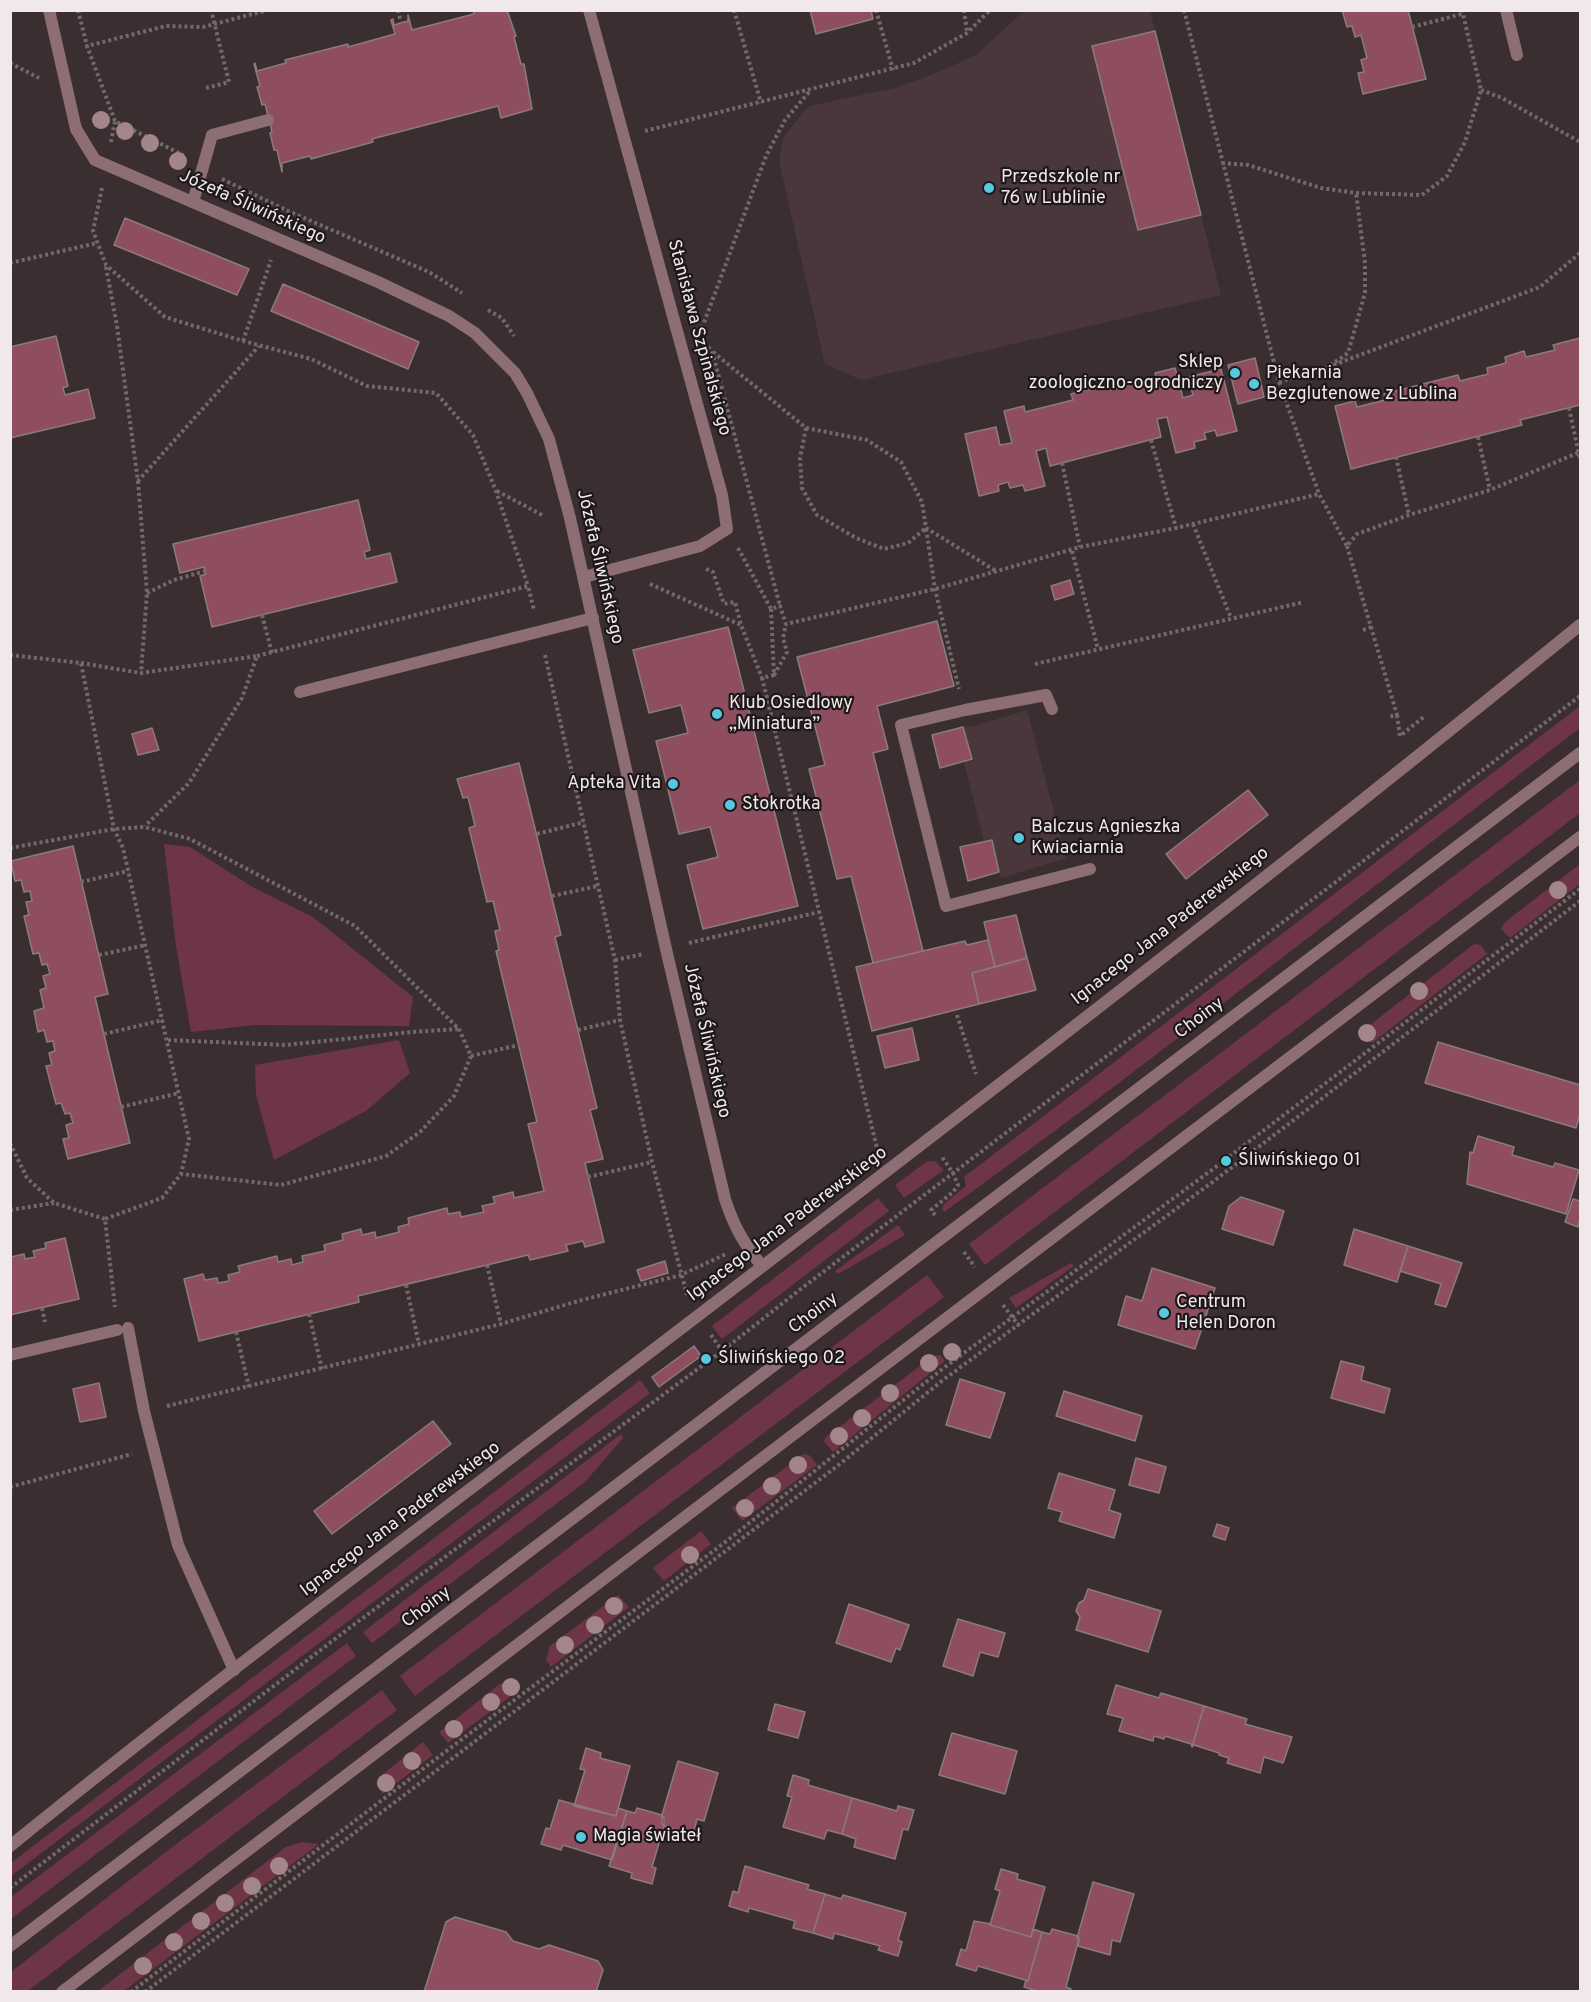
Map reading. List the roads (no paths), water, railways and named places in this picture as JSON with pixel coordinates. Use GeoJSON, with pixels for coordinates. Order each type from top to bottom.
{"type":"FeatureCollection","features":[{"type":"Feature","properties":{"kind":"street","name":"Józefa Śliwińskiego"},"geometry":{"type":"LineString","coordinates":[[49,10],[76,129],[95,160],[418,300],[449,316],[475,333],[514,373],[540,417],[549,439],[584,577],[666,949],[725,1199],[733,1224],[745,1245],[762,1266]]}},
{"type":"Feature","properties":{"kind":"street","name":"Stanisława Szpinalskiego"},"geometry":{"type":"LineString","coordinates":[[584,577],[700,546],[727,529],[722,495],[589,10]]}},
{"type":"Feature","properties":{"kind":"street"},"geometry":{"type":"LineString","coordinates":[[1506,10],[1517,55]]}},
{"type":"Feature","properties":{"kind":"street"},"geometry":{"type":"LineString","coordinates":[[193,202],[212,135],[268,120]]}},
{"type":"Feature","properties":{"kind":"street"},"geometry":{"type":"LineString","coordinates":[[300,692],[593,618]]}},
{"type":"Feature","properties":{"kind":"street","name":"Ignacego Jana Paderewskiego"},"geometry":{"type":"LineString","coordinates":[[10,1846],[105,1769],[929,1139],[1408,765],[1581,625]]}},
{"type":"Feature","properties":{"kind":"street"},"geometry":{"type":"LineString","coordinates":[[1052,709],[1046,695],[901,725],[946,906],[1090,869]]}},
{"type":"Feature","properties":{"kind":"street","name":"Choiny"},"geometry":{"type":"LineString","coordinates":[[10,1946],[1581,753]]}},
{"type":"Feature","properties":{"kind":"street"},"geometry":{"type":"LineString","coordinates":[[62,1992],[798,1433],[988,1285],[1581,837]]}},
{"type":"Feature","properties":{"kind":"street"},"geometry":{"type":"LineString","coordinates":[[10,1355],[123,1329],[178,1545],[234,1670]]}},
{"type":"Feature","properties":{"kind":"place","name":"Przedszkole nr 76 w Lublinie"},"geometry":{"type":"Point","coordinates":[989,188]}},
{"type":"Feature","properties":{"kind":"place","name":"Sklep zoologiczno-ogrodniczy"},"geometry":{"type":"Point","coordinates":[1235,373]}},
{"type":"Feature","properties":{"kind":"place","name":"Piekarnia Bezglutenowe z Lublina"},"geometry":{"type":"Point","coordinates":[1254,384]}},
{"type":"Feature","properties":{"kind":"place","name":"Klub Osiedlowy „Miniatura”"},"geometry":{"type":"Point","coordinates":[717,714]}},
{"type":"Feature","properties":{"kind":"place","name":"Apteka Vita"},"geometry":{"type":"Point","coordinates":[673,784]}},
{"type":"Feature","properties":{"kind":"place","name":"Stokrotka"},"geometry":{"type":"Point","coordinates":[730,805]}},
{"type":"Feature","properties":{"kind":"place","name":"Balczus Agnieszka Kwiaciarnia"},"geometry":{"type":"Point","coordinates":[1019,838]}},
{"type":"Feature","properties":{"kind":"place","name":"Śliwińskiego 01"},"geometry":{"type":"Point","coordinates":[1226,1161]}},
{"type":"Feature","properties":{"kind":"place","name":"Centrum Helen Doron"},"geometry":{"type":"Point","coordinates":[1164,1313]}},
{"type":"Feature","properties":{"kind":"place","name":"Śliwińskiego 02"},"geometry":{"type":"Point","coordinates":[706,1359]}},
{"type":"Feature","properties":{"kind":"place","name":"Magia świateł"},"geometry":{"type":"Point","coordinates":[581,1837]}}]}
